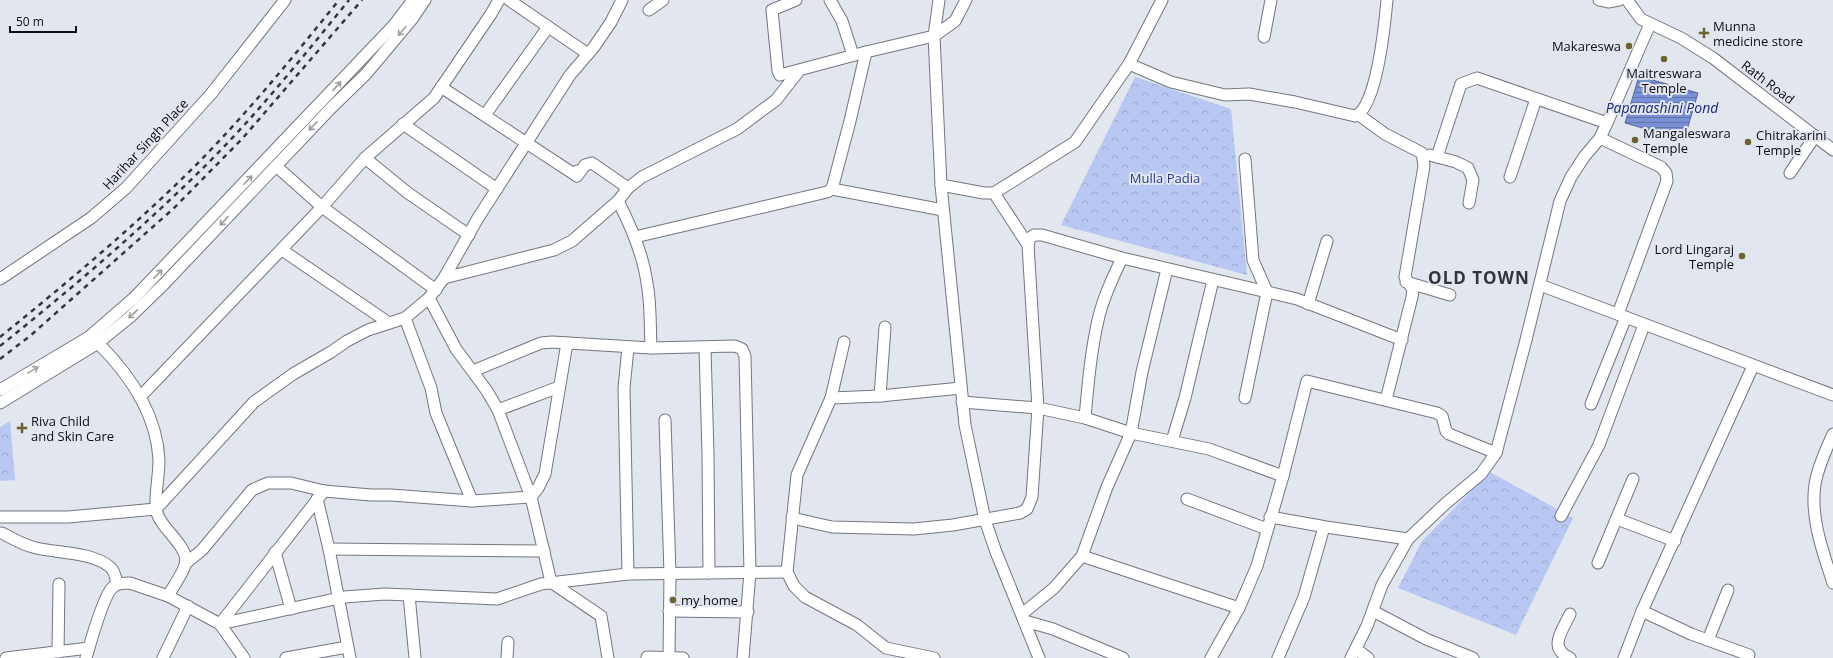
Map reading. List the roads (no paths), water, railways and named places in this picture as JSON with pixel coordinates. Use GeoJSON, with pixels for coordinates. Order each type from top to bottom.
{"type":"FeatureCollection","features":[{"type":"Feature","properties":{"kind":"street","name":"Harihar Singh Place"},"geometry":{"type":"LineString","coordinates":[[0,279],[90,218],[126,188],[211,94],[285,0]]}},
{"type":"Feature","properties":{"kind":"street"},"geometry":{"type":"LineString","coordinates":[[0,390],[89,337],[134,298],[394,25],[413,0]]}},
{"type":"Feature","properties":{"kind":"street"},"geometry":{"type":"LineString","coordinates":[[0,403],[98,343],[130,317],[164,284],[332,106],[366,74],[412,19],[425,0]]}},
{"type":"Feature","properties":{"kind":"street"},"geometry":{"type":"LineString","coordinates":[[140,397],[282,250],[365,158],[434,98],[499,0]]}},
{"type":"Feature","properties":{"kind":"street"},"geometry":{"type":"LineString","coordinates":[[509,0],[588,54]]}},
{"type":"Feature","properties":{"kind":"street"},"geometry":{"type":"LineString","coordinates":[[117,584],[111,568],[101,562],[83,556],[36,548],[19,543],[1,535],[2,518],[68,517],[156,510],[254,402],[293,374],[331,352],[347,340],[405,318],[433,294],[444,278],[497,189],[570,75],[588,54],[611,22],[620,0]]}},
{"type":"Feature","properties":{"kind":"street"},"geometry":{"type":"LineString","coordinates":[[650,10],[663,0]]}},
{"type":"Feature","properties":{"kind":"street"},"geometry":{"type":"LineString","coordinates":[[796,0],[772,10],[778,71],[780,76],[853,55],[934,36],[954,21],[966,0]]}},
{"type":"Feature","properties":{"kind":"street"},"geometry":{"type":"LineString","coordinates":[[830,0],[842,21],[853,55]]}},
{"type":"Feature","properties":{"kind":"street"},"geometry":{"type":"LineString","coordinates":[[939,0],[934,36],[941,185],[962,402],[970,450],[985,520],[996,552],[1039,658]]}},
{"type":"Feature","properties":{"kind":"street"},"geometry":{"type":"LineString","coordinates":[[941,185],[984,193],[994,193],[1075,142],[1129,64],[1162,0]]}},
{"type":"Feature","properties":{"kind":"street"},"geometry":{"type":"LineString","coordinates":[[1264,37],[1271,0]]}},
{"type":"Feature","properties":{"kind":"street"},"geometry":{"type":"LineString","coordinates":[[1129,64],[1171,82],[1225,95],[1249,94],[1295,102],[1355,116],[1359,115],[1365,109],[1372,88],[1381,54],[1387,0]]}},
{"type":"Feature","properties":{"kind":"street"},"geometry":{"type":"LineString","coordinates":[[1599,0],[1608,2],[1619,0]]}},
{"type":"Feature","properties":{"kind":"street","name":"Rath Road"},"geometry":{"type":"LineString","coordinates":[[1627,0],[1641,19],[1681,38],[1713,58],[1833,150]]}},
{"type":"Feature","properties":{"kind":"street"},"geometry":{"type":"LineString","coordinates":[[1368,658],[1353,653],[1382,585],[1408,539],[1445,504],[1481,474],[1496,453],[1540,285],[1560,201],[1571,177],[1584,157],[1600,138],[1650,24]]}},
{"type":"Feature","properties":{"kind":"street"},"geometry":{"type":"LineString","coordinates":[[485,115],[548,27]]}},
{"type":"Feature","properties":{"kind":"street"},"geometry":{"type":"LineString","coordinates":[[832,189],[866,52]]}},
{"type":"Feature","properties":{"kind":"street"},"geometry":{"type":"LineString","coordinates":[[444,278],[554,250],[572,241],[618,202],[628,188],[642,177],[737,129],[776,100],[798,72]]}},
{"type":"Feature","properties":{"kind":"street"},"geometry":{"type":"LineString","coordinates":[[1437,157],[1461,84],[1477,78],[1607,123]]}},
{"type":"Feature","properties":{"kind":"street"},"geometry":{"type":"LineString","coordinates":[[441,87],[527,143],[577,173],[585,165],[592,164],[628,188]]}},
{"type":"Feature","properties":{"kind":"street"},"geometry":{"type":"LineString","coordinates":[[1510,178],[1536,99]]}},
{"type":"Feature","properties":{"kind":"street"},"geometry":{"type":"LineString","coordinates":[[1359,115],[1385,134],[1422,153],[1456,162],[1468,168],[1473,180],[1469,203]]}},
{"type":"Feature","properties":{"kind":"street"},"geometry":{"type":"LineString","coordinates":[[403,124],[497,189]]}},
{"type":"Feature","properties":{"kind":"street"},"geometry":{"type":"LineString","coordinates":[[1790,173],[1815,136]]}},
{"type":"Feature","properties":{"kind":"street"},"geometry":{"type":"LineString","coordinates":[[1591,404],[1667,181],[1666,173],[1661,167],[1600,138]]}},
{"type":"Feature","properties":{"kind":"street"},"geometry":{"type":"LineString","coordinates":[[1386,400],[1402,340],[1413,290],[1406,282],[1405,272],[1424,166],[1422,153]]}},
{"type":"Feature","properties":{"kind":"street"},"geometry":{"type":"LineString","coordinates":[[365,158],[408,193],[469,235]]}},
{"type":"Feature","properties":{"kind":"street"},"geometry":{"type":"LineString","coordinates":[[1245,159],[1254,260],[1267,292],[1245,398]]}},
{"type":"Feature","properties":{"kind":"street"},"geometry":{"type":"LineString","coordinates":[[276,166],[322,207],[433,294],[456,349],[473,371],[498,410],[531,497],[551,582],[601,616],[608,658]]}},
{"type":"Feature","properties":{"kind":"street"},"geometry":{"type":"LineString","coordinates":[[635,237],[827,192],[832,189],[943,210]]}},
{"type":"Feature","properties":{"kind":"street"},"geometry":{"type":"LineString","coordinates":[[994,193],[1028,245]]}},
{"type":"Feature","properties":{"kind":"street"},"geometry":{"type":"LineString","coordinates":[[618,202],[635,237],[643,259],[648,285],[651,348]]}},
{"type":"Feature","properties":{"kind":"street"},"geometry":{"type":"LineString","coordinates":[[792,518],[832,527],[914,529],[985,520],[1020,513],[1027,509],[1030,504],[1038,408],[1028,245],[1030,238],[1034,235],[1042,235],[1122,258],[1267,292],[1308,304],[1402,340]]}},
{"type":"Feature","properties":{"kind":"street"},"geometry":{"type":"LineString","coordinates":[[1308,304],[1327,241]]}},
{"type":"Feature","properties":{"kind":"street"},"geometry":{"type":"LineString","coordinates":[[282,250],[389,323]]}},
{"type":"Feature","properties":{"kind":"street"},"geometry":{"type":"LineString","coordinates":[[1085,418],[1090,369],[1099,316],[1107,290],[1122,258]]}},
{"type":"Feature","properties":{"kind":"street"},"geometry":{"type":"LineString","coordinates":[[1023,618],[1054,588],[1082,556],[1107,487],[1131,433],[1145,357],[1167,269]]}},
{"type":"Feature","properties":{"kind":"street"},"geometry":{"type":"LineString","coordinates":[[1172,441],[1185,398],[1213,280]]}},
{"type":"Feature","properties":{"kind":"street"},"geometry":{"type":"LineString","coordinates":[[1406,282],[1450,295]]}},
{"type":"Feature","properties":{"kind":"street"},"geometry":{"type":"LineString","coordinates":[[1540,285],[1833,395]]}},
{"type":"Feature","properties":{"kind":"street"},"geometry":{"type":"LineString","coordinates":[[405,318],[431,388],[436,412],[472,500]]}},
{"type":"Feature","properties":{"kind":"street"},"geometry":{"type":"LineString","coordinates":[[1561,516],[1599,446],[1644,325]]}},
{"type":"Feature","properties":{"kind":"street"},"geometry":{"type":"LineString","coordinates":[[880,396],[885,327]]}},
{"type":"Feature","properties":{"kind":"street"},"geometry":{"type":"LineString","coordinates":[[844,342],[831,398],[797,476],[787,572],[794,586],[805,597],[857,626],[885,653],[934,658]]}},
{"type":"Feature","properties":{"kind":"street"},"geometry":{"type":"LineString","coordinates":[[98,343],[111,356],[140,397],[156,436],[159,460],[156,510],[161,522],[180,544],[186,555],[186,563]]}},
{"type":"Feature","properties":{"kind":"street"},"geometry":{"type":"LineString","coordinates":[[473,371],[541,343],[567,343],[628,348],[705,348],[735,346],[742,349],[745,356],[750,572],[748,612],[743,658]]}},
{"type":"Feature","properties":{"kind":"street"},"geometry":{"type":"LineString","coordinates":[[168,596],[186,563],[202,550],[252,490],[259,485],[268,483],[291,483],[324,490],[371,495],[472,500],[531,497],[538,488],[545,474],[567,343]]}},
{"type":"Feature","properties":{"kind":"street"},"geometry":{"type":"LineString","coordinates":[[628,348],[624,388],[628,574]]}},
{"type":"Feature","properties":{"kind":"street"},"geometry":{"type":"LineString","coordinates":[[705,348],[709,573]]}},
{"type":"Feature","properties":{"kind":"street"},"geometry":{"type":"LineString","coordinates":[[1624,658],[1642,611],[1753,366]]}},
{"type":"Feature","properties":{"kind":"street"},"geometry":{"type":"LineString","coordinates":[[1211,658],[1239,608],[1257,566],[1283,476],[1307,381],[1437,412],[1442,416],[1446,431],[1449,434],[1496,453]]}},
{"type":"Feature","properties":{"kind":"street"},"geometry":{"type":"LineString","coordinates":[[498,410],[560,387]]}},
{"type":"Feature","properties":{"kind":"street"},"geometry":{"type":"LineString","coordinates":[[831,398],[880,396],[961,388]]}},
{"type":"Feature","properties":{"kind":"street"},"geometry":{"type":"LineString","coordinates":[[962,402],[1038,408],[1085,418],[1131,433],[1209,449],[1283,476]]}},
{"type":"Feature","properties":{"kind":"street"},"geometry":{"type":"LineString","coordinates":[[665,420],[670,573],[669,658]]}},
{"type":"Feature","properties":{"kind":"street"},"geometry":{"type":"LineString","coordinates":[[1833,434],[1821,462],[1815,484],[1814,507],[1828,552],[1833,583]]}},
{"type":"Feature","properties":{"kind":"street"},"geometry":{"type":"LineString","coordinates":[[1598,563],[1633,479]]}},
{"type":"Feature","properties":{"kind":"street"},"geometry":{"type":"LineString","coordinates":[[220,624],[324,490]]}},
{"type":"Feature","properties":{"kind":"street"},"geometry":{"type":"LineString","coordinates":[[1187,499],[1267,529]]}},
{"type":"Feature","properties":{"kind":"street"},"geometry":{"type":"LineString","coordinates":[[317,500],[329,549],[350,658]]}},
{"type":"Feature","properties":{"kind":"street"},"geometry":{"type":"LineString","coordinates":[[1270,517],[1324,527],[1408,539]]}},
{"type":"Feature","properties":{"kind":"street"},"geometry":{"type":"LineString","coordinates":[[1617,519],[1675,541]]}},
{"type":"Feature","properties":{"kind":"street"},"geometry":{"type":"LineString","coordinates":[[1278,658],[1304,597],[1324,527]]}},
{"type":"Feature","properties":{"kind":"street"},"geometry":{"type":"LineString","coordinates":[[329,549],[544,551]]}},
{"type":"Feature","properties":{"kind":"street"},"geometry":{"type":"LineString","coordinates":[[275,552],[291,609]]}},
{"type":"Feature","properties":{"kind":"street"},"geometry":{"type":"LineString","coordinates":[[1082,556],[1239,608]]}},
{"type":"Feature","properties":{"kind":"street"},"geometry":{"type":"LineString","coordinates":[[220,624],[339,598],[385,594],[497,599],[551,582],[628,574],[787,572]]}},
{"type":"Feature","properties":{"kind":"street"},"geometry":{"type":"LineString","coordinates":[[6,658],[58,652],[88,653],[109,593],[117,584],[130,583],[168,596],[220,624],[244,658]]}},
{"type":"Feature","properties":{"kind":"street"},"geometry":{"type":"LineString","coordinates":[[58,652],[59,584]]}},
{"type":"Feature","properties":{"kind":"street"},"geometry":{"type":"LineString","coordinates":[[1708,640],[1728,590]]}},
{"type":"Feature","properties":{"kind":"street"},"geometry":{"type":"LineString","coordinates":[[409,595],[415,658]]}},
{"type":"Feature","properties":{"kind":"street"},"geometry":{"type":"LineString","coordinates":[[162,658],[188,606]]}},
{"type":"Feature","properties":{"kind":"street"},"geometry":{"type":"LineString","coordinates":[[669,611],[748,612]]}},
{"type":"Feature","properties":{"kind":"street"},"geometry":{"type":"LineString","coordinates":[[1372,611],[1426,639],[1473,658]]}},
{"type":"Feature","properties":{"kind":"street"},"geometry":{"type":"LineString","coordinates":[[1642,611],[1708,640],[1749,655]]}},
{"type":"Feature","properties":{"kind":"street"},"geometry":{"type":"LineString","coordinates":[[1570,614],[1558,642],[1557,648],[1560,653],[1570,658]]}},
{"type":"Feature","properties":{"kind":"street"},"geometry":{"type":"LineString","coordinates":[[1023,618],[1124,658]]}},
{"type":"Feature","properties":{"kind":"street"},"geometry":{"type":"LineString","coordinates":[[507,658],[508,642]]}},
{"type":"Feature","properties":{"kind":"street"},"geometry":{"type":"LineString","coordinates":[[286,658],[347,647]]}},
{"type":"Feature","properties":{"kind":"street"},"geometry":{"type":"LineString","coordinates":[[647,657],[683,658]]}},
{"type":"Feature","properties":{"kind":"water","name":"Papanashini Pond"},"geometry":{"type":"Polygon","coordinates":[[[1639,76],[1698,93],[1684,140],[1625,123],[1639,76]]]}},
{"type":"Feature","properties":{"kind":"railway"},"geometry":{"type":"LineString","coordinates":[[0,337],[101,253],[198,163],[253,103],[339,0]]}},
{"type":"Feature","properties":{"kind":"railway"},"geometry":{"type":"LineString","coordinates":[[0,346],[103,260],[202,169],[241,129],[349,0]]}},
{"type":"Feature","properties":{"kind":"railway"},"geometry":{"type":"LineString","coordinates":[[0,359],[30,336],[173,209],[242,139],[362,0]]}},
{"type":"Feature","properties":{"kind":"place","name":"Munna medicine store"},"geometry":{"type":"Point","coordinates":[1704,33]}},
{"type":"Feature","properties":{"kind":"place","name":"Makareswa"},"geometry":{"type":"Point","coordinates":[1629,46]}},
{"type":"Feature","properties":{"kind":"place","name":"Maitreswara Temple"},"geometry":{"type":"Point","coordinates":[1664,59]}},
{"type":"Feature","properties":{"kind":"place","name":"Mangaleswara Temple"},"geometry":{"type":"Point","coordinates":[1635,140]}},
{"type":"Feature","properties":{"kind":"place","name":"Chitrakarini Temple"},"geometry":{"type":"Point","coordinates":[1748,142]}},
{"type":"Feature","properties":{"kind":"place","name":"Lord Lingaraj Temple"},"geometry":{"type":"Point","coordinates":[1742,256]}},
{"type":"Feature","properties":{"kind":"place","name":"Riva Child and Skin Care"},"geometry":{"type":"Point","coordinates":[22,428]}},
{"type":"Feature","properties":{"kind":"place","name":"my home"},"geometry":{"type":"Point","coordinates":[673,600]}},
{"type":"Feature","properties":{"kind":"district","name":"OLD TOWN"},"geometry":{"type":"Point","coordinates":[1479,278]}},
{"type":"Feature","properties":{"kind":"park label","name":"Mulla Padia"},"geometry":{"type":"Point","coordinates":[1165,178]}}]}
